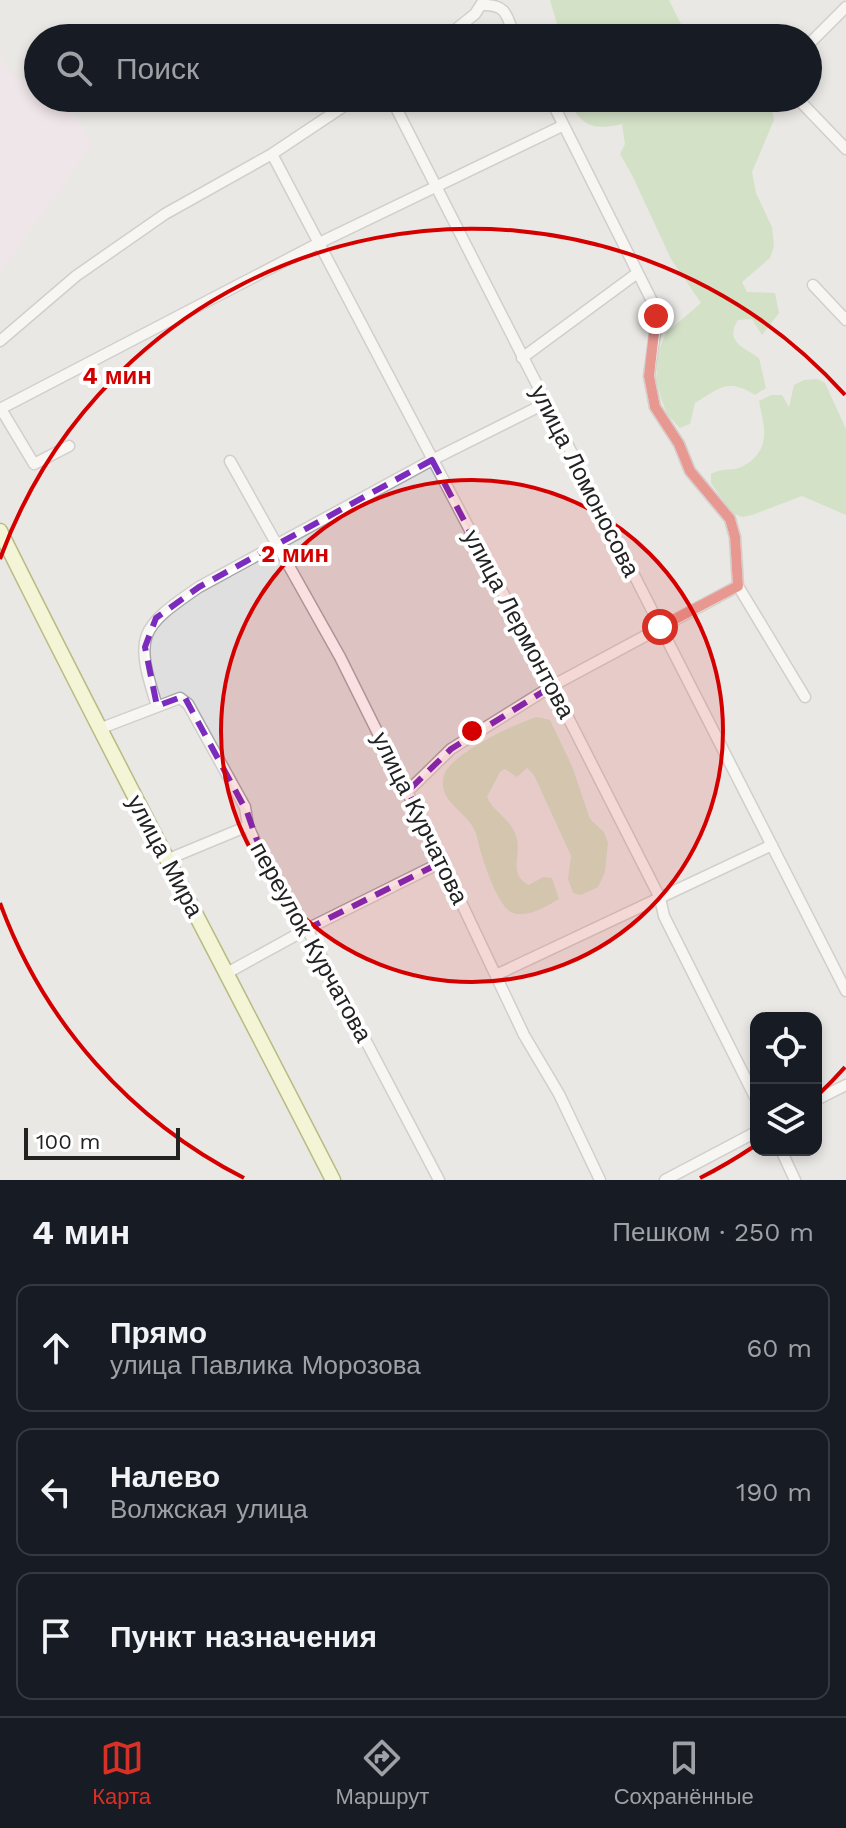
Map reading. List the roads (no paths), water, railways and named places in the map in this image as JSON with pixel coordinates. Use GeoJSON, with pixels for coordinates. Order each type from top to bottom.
{"type":"FeatureCollection","features":[{"type":"Feature","properties":{"kind":"main road","name":"улица Мира"},"geometry":{"type":"LineString","coordinates":[[0,531],[166,860],[333,1180]]}},
{"type":"Feature","properties":{"kind":"street"},"geometry":{"type":"LineString","coordinates":[[464,24],[483,2],[502,8],[509,24]]}},
{"type":"Feature","properties":{"kind":"street"},"geometry":{"type":"LineString","coordinates":[[822,31],[846,7]]}},
{"type":"Feature","properties":{"kind":"street"},"geometry":{"type":"LineString","coordinates":[[0,341],[76,276],[165,214],[272,154],[335,112]]}},
{"type":"Feature","properties":{"kind":"street","name":"улица Ломоносова"},"geometry":{"type":"LineString","coordinates":[[398,112],[846,991]]}},
{"type":"Feature","properties":{"kind":"street"},"geometry":{"type":"LineString","coordinates":[[556,112],[636,274],[650,295],[656,316],[649,376],[655,407],[679,444],[690,471],[730,519],[735,537],[738,586],[805,697]]}},
{"type":"Feature","properties":{"kind":"street"},"geometry":{"type":"LineString","coordinates":[[810,112],[846,149]]}},
{"type":"Feature","properties":{"kind":"street"},"geometry":{"type":"LineString","coordinates":[[69,446],[34,464],[0,409],[317,244],[562,126]]}},
{"type":"Feature","properties":{"kind":"street","name":"улица Лермонтова"},"geometry":{"type":"LineString","coordinates":[[272,154],[552,686],[660,898],[664,916],[750,1087]]}},
{"type":"Feature","properties":{"kind":"street"},"geometry":{"type":"LineString","coordinates":[[522,358],[636,274]]}},
{"type":"Feature","properties":{"kind":"street"},"geometry":{"type":"LineString","coordinates":[[813,285],[846,320]]}},
{"type":"Feature","properties":{"kind":"street"},"geometry":{"type":"LineString","coordinates":[[157,706],[145,660],[146,634],[149,626],[172,605],[276,544],[546,403]]}},
{"type":"Feature","properties":{"kind":"street","name":"улица Курчатова"},"geometry":{"type":"LineString","coordinates":[[230,461],[340,657],[408,791],[524,1035],[559,1094],[600,1180]]}},
{"type":"Feature","properties":{"kind":"street"},"geometry":{"type":"LineString","coordinates":[[408,791],[451,749],[552,686],[738,586]]}},
{"type":"Feature","properties":{"kind":"street","name":"переулок Курчатова"},"geometry":{"type":"LineString","coordinates":[[99,729],[180,698],[188,704],[245,807],[248,826],[266,866],[307,929],[439,1180]]}},
{"type":"Feature","properties":{"kind":"street"},"geometry":{"type":"LineString","coordinates":[[166,860],[248,826]]}},
{"type":"Feature","properties":{"kind":"street"},"geometry":{"type":"LineString","coordinates":[[496,975],[772,845]]}},
{"type":"Feature","properties":{"kind":"street"},"geometry":{"type":"LineString","coordinates":[[227,973],[442,862]]}},
{"type":"Feature","properties":{"kind":"street"},"geometry":{"type":"LineString","coordinates":[[822,1097],[846,1085]]}},
{"type":"Feature","properties":{"kind":"street"},"geometry":{"type":"LineString","coordinates":[[665,1180],[750,1135]]}},
{"type":"Feature","properties":{"kind":"street"},"geometry":{"type":"LineString","coordinates":[[784,1156],[795,1180]]}}]}
